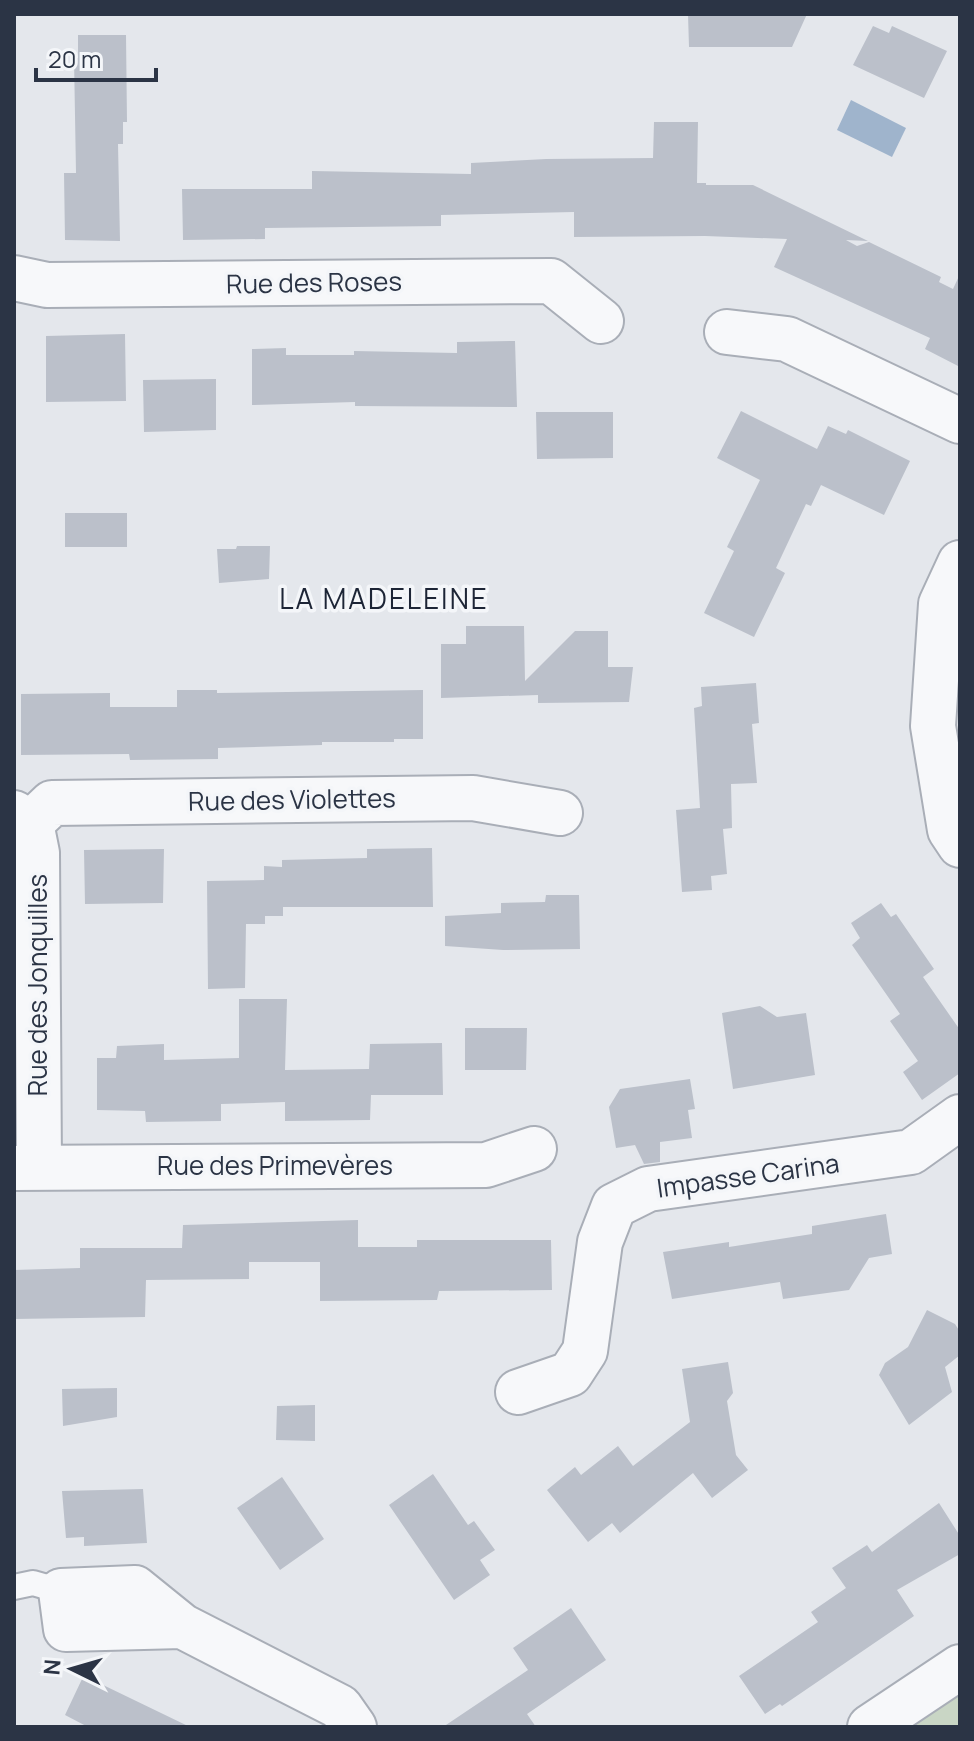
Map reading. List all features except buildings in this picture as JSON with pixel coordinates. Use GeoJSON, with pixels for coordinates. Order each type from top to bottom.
{"type":"FeatureCollection","features":[{"type":"Feature","properties":{"kind":"street","name":"Rue des Roses"},"geometry":{"type":"LineString","coordinates":[[14,278],[47,285],[551,281],[601,321]]}},
{"type":"Feature","properties":{"kind":"street"},"geometry":{"type":"LineString","coordinates":[[727,332],[787,339],[960,421]]}},
{"type":"Feature","properties":{"kind":"street"},"geometry":{"type":"LineString","coordinates":[[960,563],[941,604],[933,726],[950,830],[960,845]]}},
{"type":"Feature","properties":{"kind":"street","name":"Rue des Violettes"},"geometry":{"type":"LineString","coordinates":[[22,818],[52,803],[473,798],[560,813]]}},
{"type":"Feature","properties":{"kind":"street","name":"Rue des Jonquilles"},"geometry":{"type":"LineString","coordinates":[[22,818],[37,853],[27,1168]]}},
{"type":"Feature","properties":{"kind":"street","name":"Impasse Carina"},"geometry":{"type":"LineString","coordinates":[[518,1392],[570,1374],[585,1351],[600,1242],[614,1206],[648,1189],[911,1152],[960,1117]]}},
{"type":"Feature","properties":{"kind":"street","name":"Rue des Primevères"},"geometry":{"type":"LineString","coordinates":[[27,1168],[486,1165],[534,1149]]}},
{"type":"Feature","properties":{"kind":"street"},"geometry":{"type":"LineString","coordinates":[[61,1591],[135,1588],[182,1626],[340,1707],[354,1727]]}},
{"type":"Feature","properties":{"kind":"street"},"geometry":{"type":"LineString","coordinates":[[870,1727],[960,1667]]}},
{"type":"Feature","properties":{"kind":"lane"},"geometry":{"type":"LineString","coordinates":[[14,1587],[33,1583],[61,1591]]}},
{"type":"Feature","properties":{"kind":"green space"},"geometry":{"type":"Polygon","coordinates":[[[960,1687],[960,1727],[898,1727],[960,1687]]]}},
{"type":"Feature","properties":{"kind":"water"},"geometry":{"type":"Polygon","coordinates":[[[851,100],[906,128],[892,157],[837,130],[851,100]]]}},
{"type":"Feature","properties":{"kind":"district","name":"LA MADELEINE"},"geometry":{"type":"Point","coordinates":[384,599]}}]}
